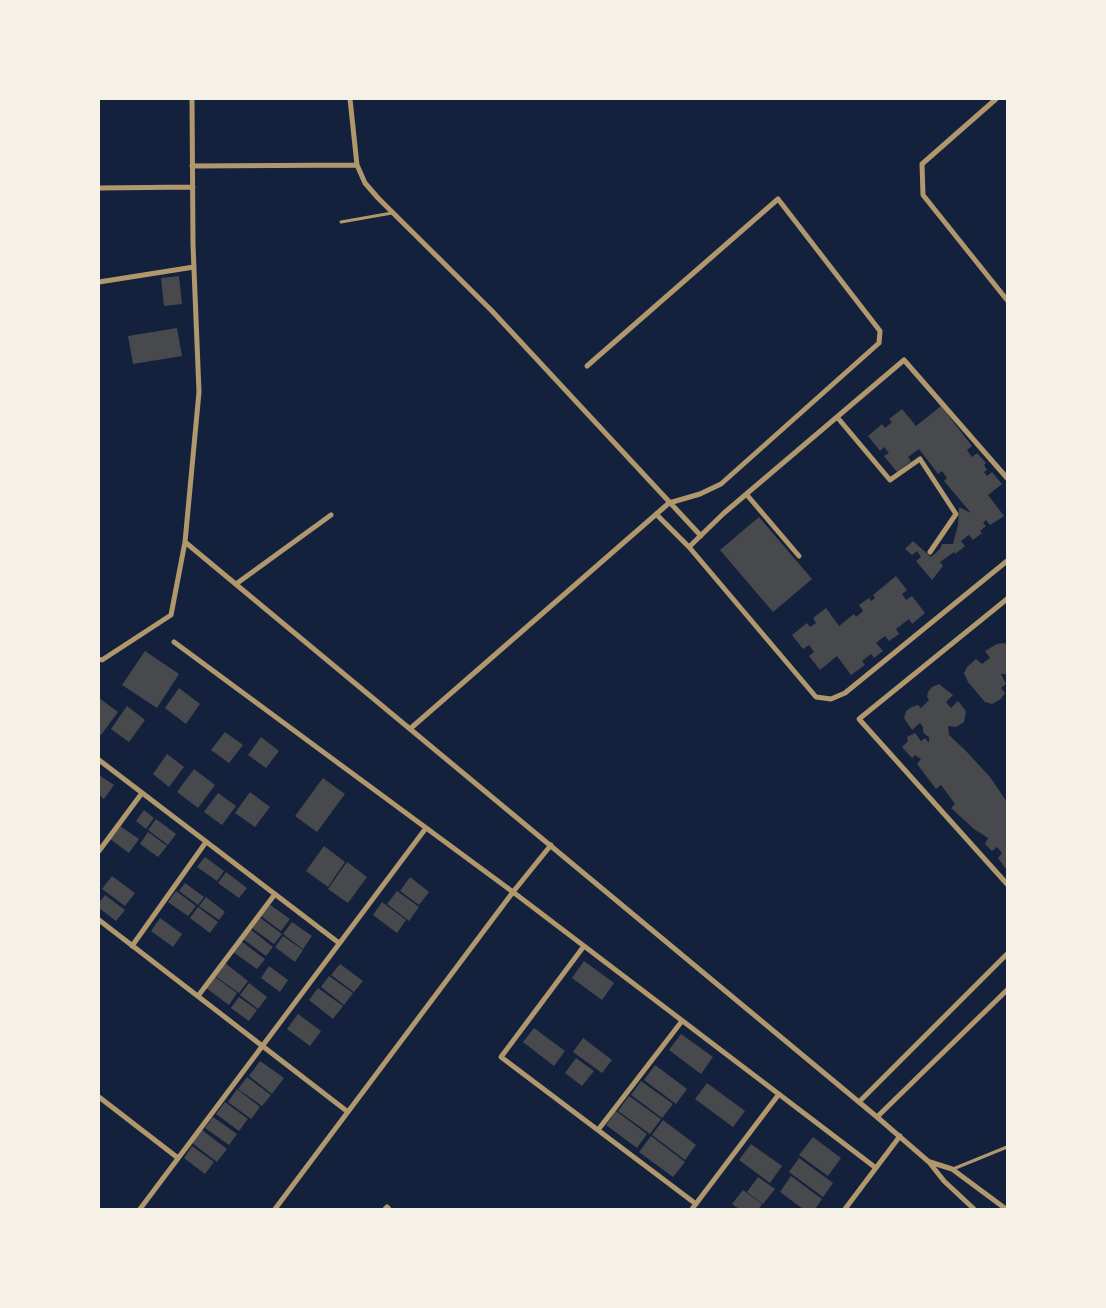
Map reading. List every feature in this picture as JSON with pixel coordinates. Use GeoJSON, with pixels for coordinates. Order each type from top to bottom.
{"type":"FeatureCollection","features":[{"type":"Feature","properties":{"kind":"street"},"geometry":{"type":"LineString","coordinates":[[99,659],[102,660],[171,615],[186,542],[199,392],[192,187],[192,99]]}},
{"type":"Feature","properties":{"kind":"street"},"geometry":{"type":"LineString","coordinates":[[350,99],[357,166],[365,183],[492,311],[701,536]]}},
{"type":"Feature","properties":{"kind":"street"},"geometry":{"type":"LineString","coordinates":[[996,99],[922,164],[923,194],[1007,300]]}},
{"type":"Feature","properties":{"kind":"street"},"geometry":{"type":"LineString","coordinates":[[192,166],[357,166]]}},
{"type":"Feature","properties":{"kind":"street"},"geometry":{"type":"LineString","coordinates":[[99,188],[192,187]]}},
{"type":"Feature","properties":{"kind":"street"},"geometry":{"type":"LineString","coordinates":[[411,728],[669,503],[700,494],[721,484],[879,343],[880,331],[778,199],[587,366]]}},
{"type":"Feature","properties":{"kind":"street"},"geometry":{"type":"LineString","coordinates":[[99,282],[194,267]]}},
{"type":"Feature","properties":{"kind":"street"},"geometry":{"type":"LineString","coordinates":[[689,547],[724,513],[904,360],[1007,478]]}},
{"type":"Feature","properties":{"kind":"street"},"geometry":{"type":"LineString","coordinates":[[837,417],[890,480],[920,459],[956,514],[930,552]]}},
{"type":"Feature","properties":{"kind":"street"},"geometry":{"type":"LineString","coordinates":[[747,495],[799,556]]}},
{"type":"Feature","properties":{"kind":"street"},"geometry":{"type":"LineString","coordinates":[[656,514],[689,547],[816,697],[831,699],[845,693],[1007,561]]}},
{"type":"Feature","properties":{"kind":"street"},"geometry":{"type":"LineString","coordinates":[[236,584],[332,515]]}},
{"type":"Feature","properties":{"kind":"street"},"geometry":{"type":"LineString","coordinates":[[186,542],[900,1136],[929,1162],[944,1181],[974,1209]]}},
{"type":"Feature","properties":{"kind":"street"},"geometry":{"type":"LineString","coordinates":[[1007,599],[860,719],[1007,884]]}},
{"type":"Feature","properties":{"kind":"street"},"geometry":{"type":"LineString","coordinates":[[174,642],[513,892],[876,1168]]}},
{"type":"Feature","properties":{"kind":"street"},"geometry":{"type":"LineString","coordinates":[[99,760],[339,943]]}},
{"type":"Feature","properties":{"kind":"street"},"geometry":{"type":"LineString","coordinates":[[99,851],[142,793]]}},
{"type":"Feature","properties":{"kind":"street"},"geometry":{"type":"LineString","coordinates":[[140,1209],[426,828]]}},
{"type":"Feature","properties":{"kind":"street"},"geometry":{"type":"LineString","coordinates":[[132,946],[206,842]]}},
{"type":"Feature","properties":{"kind":"street"},"geometry":{"type":"LineString","coordinates":[[275,1209],[513,892],[551,845]]}},
{"type":"Feature","properties":{"kind":"street"},"geometry":{"type":"LineString","coordinates":[[198,996],[274,894]]}},
{"type":"Feature","properties":{"kind":"street"},"geometry":{"type":"LineString","coordinates":[[99,920],[348,1112]]}},
{"type":"Feature","properties":{"kind":"street"},"geometry":{"type":"LineString","coordinates":[[584,946],[501,1057],[598,1130],[694,1207],[779,1094]]}},
{"type":"Feature","properties":{"kind":"street"},"geometry":{"type":"LineString","coordinates":[[859,1102],[1007,954]]}},
{"type":"Feature","properties":{"kind":"street"},"geometry":{"type":"LineString","coordinates":[[877,1117],[1007,990]]}},
{"type":"Feature","properties":{"kind":"street"},"geometry":{"type":"LineString","coordinates":[[598,1130],[682,1021]]}},
{"type":"Feature","properties":{"kind":"street"},"geometry":{"type":"LineString","coordinates":[[99,1097],[178,1158]]}},
{"type":"Feature","properties":{"kind":"street"},"geometry":{"type":"LineString","coordinates":[[845,1209],[900,1136]]}},
{"type":"Feature","properties":{"kind":"street"},"geometry":{"type":"LineString","coordinates":[[929,1162],[952,1169],[1006,1209]]}},
{"type":"Feature","properties":{"kind":"street"},"geometry":{"type":"LineString","coordinates":[[385,1209],[386,1207],[389,1209]]}},
{"type":"Feature","properties":{"kind":"lane"},"geometry":{"type":"LineString","coordinates":[[341,222],[393,213]]}},
{"type":"Feature","properties":{"kind":"lane"},"geometry":{"type":"LineString","coordinates":[[952,1169],[1007,1147]]}},
{"type":"Feature","properties":{"kind":"building"},"geometry":{"type":"Polygon","coordinates":[[[179,276],[182,304],[164,306],[161,278],[179,276]]]}},
{"type":"Feature","properties":{"kind":"building"},"geometry":{"type":"Polygon","coordinates":[[[177,328],[182,356],[133,364],[128,336],[177,328]]]}},
{"type":"Feature","properties":{"kind":"building"},"geometry":{"type":"Polygon","coordinates":[[[941,406],[972,446],[967,450],[972,457],[977,453],[986,463],[984,465],[987,470],[984,472],[987,476],[992,472],[1002,484],[988,495],[1004,516],[990,525],[986,520],[983,523],[986,526],[980,531],[982,533],[973,540],[969,535],[961,541],[965,546],[940,562],[943,566],[932,580],[916,561],[921,557],[917,551],[912,555],[905,549],[913,541],[931,557],[940,549],[942,544],[953,544],[958,525],[959,507],[971,513],[944,481],[947,478],[942,471],[938,474],[919,449],[908,457],[911,461],[897,472],[884,456],[889,453],[884,447],[880,451],[868,436],[882,424],[885,428],[892,422],[889,419],[902,409],[916,426],[941,406]]]}},
{"type":"Feature","properties":{"kind":"building"},"geometry":{"type":"Polygon","coordinates":[[[759,517],[812,579],[773,612],[720,550],[759,517]]]}},
{"type":"Feature","properties":{"kind":"building"},"geometry":{"type":"Polygon","coordinates":[[[896,576],[907,590],[902,594],[906,600],[912,596],[925,613],[912,624],[909,619],[896,629],[899,634],[889,641],[885,636],[876,643],[883,651],[874,658],[871,654],[862,661],[865,665],[851,675],[837,656],[820,670],[809,656],[814,652],[809,645],[803,649],[792,635],[807,623],[810,627],[816,623],[813,618],[826,608],[839,626],[854,614],[856,617],[863,611],[859,605],[869,598],[871,601],[875,598],[873,595],[896,576]]]}},
{"type":"Feature","properties":{"kind":"building"},"geometry":{"type":"Polygon","coordinates":[[[1004,643],[1007,645],[1007,674],[1001,674],[1006,684],[1001,688],[1005,693],[1001,699],[992,704],[985,702],[968,682],[964,673],[967,667],[976,659],[982,664],[990,658],[985,651],[997,644],[1004,643]]]}},
{"type":"Feature","properties":{"kind":"building"},"geometry":{"type":"Polygon","coordinates":[[[145,651],[179,674],[157,708],[122,685],[145,651]]]}},
{"type":"Feature","properties":{"kind":"building"},"geometry":{"type":"Polygon","coordinates":[[[939,684],[953,695],[946,702],[951,708],[958,701],[966,711],[964,722],[956,727],[948,726],[949,735],[990,777],[1007,802],[1007,867],[1005,868],[998,858],[1002,853],[997,847],[992,851],[985,844],[988,838],[974,829],[951,808],[955,804],[941,785],[936,789],[917,764],[921,759],[915,755],[912,758],[902,747],[908,741],[907,737],[915,733],[921,741],[925,738],[929,743],[929,737],[923,732],[923,727],[920,723],[912,730],[904,718],[906,711],[912,707],[918,705],[921,708],[929,700],[927,697],[928,692],[932,687],[939,684]]]}},
{"type":"Feature","properties":{"kind":"building"},"geometry":{"type":"Polygon","coordinates":[[[179,688],[200,704],[186,724],[165,708],[179,688]]]}},
{"type":"Feature","properties":{"kind":"building"},"geometry":{"type":"Polygon","coordinates":[[[99,698],[118,712],[101,735],[99,734],[99,698]]]}},
{"type":"Feature","properties":{"kind":"building"},"geometry":{"type":"Polygon","coordinates":[[[127,706],[145,720],[129,742],[111,729],[127,706]]]}},
{"type":"Feature","properties":{"kind":"building"},"geometry":{"type":"Polygon","coordinates":[[[225,732],[243,745],[229,763],[211,750],[225,732]]]}},
{"type":"Feature","properties":{"kind":"building"},"geometry":{"type":"Polygon","coordinates":[[[261,737],[279,751],[266,768],[248,755],[261,737]]]}},
{"type":"Feature","properties":{"kind":"building"},"geometry":{"type":"Polygon","coordinates":[[[167,754],[184,767],[169,787],[153,774],[167,754]]]}},
{"type":"Feature","properties":{"kind":"building"},"geometry":{"type":"Polygon","coordinates":[[[194,769],[215,785],[198,808],[177,792],[194,769]]]}},
{"type":"Feature","properties":{"kind":"building"},"geometry":{"type":"Polygon","coordinates":[[[99,775],[114,785],[104,799],[99,795],[99,775]]]}},
{"type":"Feature","properties":{"kind":"building"},"geometry":{"type":"Polygon","coordinates":[[[323,778],[345,794],[317,832],[295,816],[323,778]]]}},
{"type":"Feature","properties":{"kind":"building"},"geometry":{"type":"Polygon","coordinates":[[[250,792],[270,807],[255,827],[235,813],[250,792]]]}},
{"type":"Feature","properties":{"kind":"building"},"geometry":{"type":"Polygon","coordinates":[[[218,793],[236,806],[222,825],[204,812],[218,793]]]}},
{"type":"Feature","properties":{"kind":"building"},"geometry":{"type":"Polygon","coordinates":[[[144,810],[154,818],[146,829],[136,821],[144,810]]]}},
{"type":"Feature","properties":{"kind":"building"},"geometry":{"type":"Polygon","coordinates":[[[156,819],[176,834],[168,845],[148,830],[156,819]]]}},
{"type":"Feature","properties":{"kind":"building"},"geometry":{"type":"Polygon","coordinates":[[[120,826],[139,839],[129,853],[110,839],[120,826]]]}},
{"type":"Feature","properties":{"kind":"building"},"geometry":{"type":"Polygon","coordinates":[[[148,832],[167,846],[158,857],[140,844],[148,832]]]}},
{"type":"Feature","properties":{"kind":"building"},"geometry":{"type":"Polygon","coordinates":[[[324,846],[345,862],[328,887],[306,871],[324,846]]]}},
{"type":"Feature","properties":{"kind":"building"},"geometry":{"type":"Polygon","coordinates":[[[205,857],[224,871],[217,881],[197,867],[205,857]]]}},
{"type":"Feature","properties":{"kind":"building"},"geometry":{"type":"Polygon","coordinates":[[[347,862],[367,877],[348,903],[328,889],[347,862]]]}},
{"type":"Feature","properties":{"kind":"building"},"geometry":{"type":"Polygon","coordinates":[[[226,872],[247,888],[239,898],[218,883],[226,872]]]}},
{"type":"Feature","properties":{"kind":"building"},"geometry":{"type":"Polygon","coordinates":[[[112,876],[135,893],[125,906],[102,889],[112,876]]]}},
{"type":"Feature","properties":{"kind":"building"},"geometry":{"type":"Polygon","coordinates":[[[410,877],[429,892],[419,905],[400,891],[410,877]]]}},
{"type":"Feature","properties":{"kind":"building"},"geometry":{"type":"Polygon","coordinates":[[[185,883],[204,897],[198,905],[179,891],[185,883]]]}},
{"type":"Feature","properties":{"kind":"building"},"geometry":{"type":"Polygon","coordinates":[[[176,891],[196,906],[188,916],[168,902],[176,891]]]}},
{"type":"Feature","properties":{"kind":"building"},"geometry":{"type":"Polygon","coordinates":[[[397,891],[419,907],[409,921],[387,904],[397,891]]]}},
{"type":"Feature","properties":{"kind":"building"},"geometry":{"type":"Polygon","coordinates":[[[105,895],[125,910],[116,921],[99,908],[99,903],[105,895]]]}},
{"type":"Feature","properties":{"kind":"building"},"geometry":{"type":"Polygon","coordinates":[[[206,897],[225,912],[219,920],[199,906],[206,897]]]}},
{"type":"Feature","properties":{"kind":"building"},"geometry":{"type":"Polygon","coordinates":[[[382,902],[406,920],[397,933],[373,915],[382,902]]]}},
{"type":"Feature","properties":{"kind":"building"},"geometry":{"type":"Polygon","coordinates":[[[269,904],[290,919],[281,931],[261,916],[269,904]]]}},
{"type":"Feature","properties":{"kind":"building"},"geometry":{"type":"Polygon","coordinates":[[[198,907],[218,922],[210,933],[190,918],[198,907]]]}},
{"type":"Feature","properties":{"kind":"building"},"geometry":{"type":"Polygon","coordinates":[[[259,917],[282,934],[274,944],[252,928],[259,917]]]}},
{"type":"Feature","properties":{"kind":"building"},"geometry":{"type":"Polygon","coordinates":[[[160,918],[182,934],[173,947],[151,931],[160,918]]]}},
{"type":"Feature","properties":{"kind":"building"},"geometry":{"type":"Polygon","coordinates":[[[292,922],[312,936],[303,949],[283,934],[292,922]]]}},
{"type":"Feature","properties":{"kind":"building"},"geometry":{"type":"Polygon","coordinates":[[[250,929],[273,947],[266,956],[243,939],[250,929]]]}},
{"type":"Feature","properties":{"kind":"building"},"geometry":{"type":"Polygon","coordinates":[[[283,936],[303,950],[295,962],[275,947],[283,936]]]}},
{"type":"Feature","properties":{"kind":"building"},"geometry":{"type":"Polygon","coordinates":[[[241,941],[265,959],[257,969],[233,952],[241,941]]]}},
{"type":"Feature","properties":{"kind":"building"},"geometry":{"type":"Polygon","coordinates":[[[584,961],[614,983],[602,1000],[572,978],[584,961]]]}},
{"type":"Feature","properties":{"kind":"building"},"geometry":{"type":"Polygon","coordinates":[[[225,963],[248,981],[239,993],[215,976],[225,963]]]}},
{"type":"Feature","properties":{"kind":"building"},"geometry":{"type":"Polygon","coordinates":[[[340,964],[363,981],[354,992],[331,975],[340,964]]]}},
{"type":"Feature","properties":{"kind":"building"},"geometry":{"type":"Polygon","coordinates":[[[269,966],[288,980],[280,992],[261,978],[269,966]]]}},
{"type":"Feature","properties":{"kind":"building"},"geometry":{"type":"Polygon","coordinates":[[[329,976],[353,993],[344,1005],[321,987],[329,976]]]}},
{"type":"Feature","properties":{"kind":"building"},"geometry":{"type":"Polygon","coordinates":[[[215,977],[237,993],[229,1005],[206,988],[215,977]]]}},
{"type":"Feature","properties":{"kind":"building"},"geometry":{"type":"Polygon","coordinates":[[[249,983],[267,997],[258,1009],[240,995],[249,983]]]}},
{"type":"Feature","properties":{"kind":"building"},"geometry":{"type":"Polygon","coordinates":[[[318,988],[343,1006],[333,1019],[309,1000],[318,988]]]}},
{"type":"Feature","properties":{"kind":"building"},"geometry":{"type":"Polygon","coordinates":[[[239,997],[257,1010],[249,1021],[231,1008],[239,997]]]}},
{"type":"Feature","properties":{"kind":"building"},"geometry":{"type":"Polygon","coordinates":[[[298,1014],[321,1031],[310,1046],[287,1029],[298,1014]]]}},
{"type":"Feature","properties":{"kind":"building"},"geometry":{"type":"Polygon","coordinates":[[[534,1028],[565,1051],[554,1066],[523,1042],[534,1028]]]}},
{"type":"Feature","properties":{"kind":"building"},"geometry":{"type":"Polygon","coordinates":[[[681,1034],[713,1057],[701,1074],[669,1050],[681,1034]]]}},
{"type":"Feature","properties":{"kind":"building"},"geometry":{"type":"Polygon","coordinates":[[[583,1038],[612,1060],[602,1073],[573,1052],[583,1038]]]}},
{"type":"Feature","properties":{"kind":"building"},"geometry":{"type":"Polygon","coordinates":[[[576,1058],[594,1071],[582,1086],[565,1073],[576,1058]]]}},
{"type":"Feature","properties":{"kind":"building"},"geometry":{"type":"Polygon","coordinates":[[[260,1061],[284,1078],[272,1094],[249,1076],[260,1061]]]}},
{"type":"Feature","properties":{"kind":"building"},"geometry":{"type":"Polygon","coordinates":[[[655,1065],[687,1089],[676,1104],[644,1080],[655,1065]]]}},
{"type":"Feature","properties":{"kind":"building"},"geometry":{"type":"Polygon","coordinates":[[[247,1077],[271,1095],[262,1106],[238,1089],[247,1077]]]}},
{"type":"Feature","properties":{"kind":"building"},"geometry":{"type":"Polygon","coordinates":[[[641,1081],[673,1104],[662,1118],[631,1095],[641,1081]]]}},
{"type":"Feature","properties":{"kind":"building"},"geometry":{"type":"Polygon","coordinates":[[[707,1083],[745,1111],[733,1127],[695,1099],[707,1083]]]}},
{"type":"Feature","properties":{"kind":"building"},"geometry":{"type":"Polygon","coordinates":[[[237,1089],[260,1107],[251,1119],[228,1102],[237,1089]]]}},
{"type":"Feature","properties":{"kind":"building"},"geometry":{"type":"Polygon","coordinates":[[[629,1096],[661,1119],[650,1134],[618,1111],[629,1096]]]}},
{"type":"Feature","properties":{"kind":"building"},"geometry":{"type":"Polygon","coordinates":[[[225,1102],[248,1119],[239,1131],[216,1114],[225,1102]]]}},
{"type":"Feature","properties":{"kind":"building"},"geometry":{"type":"Polygon","coordinates":[[[616,1111],[647,1134],[637,1148],[606,1125],[616,1111]]]}},
{"type":"Feature","properties":{"kind":"building"},"geometry":{"type":"Polygon","coordinates":[[[213,1117],[237,1134],[229,1145],[205,1128],[213,1117]]]}},
{"type":"Feature","properties":{"kind":"building"},"geometry":{"type":"Polygon","coordinates":[[[663,1120],[696,1145],[685,1160],[652,1135],[663,1120]]]}},
{"type":"Feature","properties":{"kind":"building"},"geometry":{"type":"Polygon","coordinates":[[[202,1130],[227,1149],[217,1162],[192,1143],[202,1130]]]}},
{"type":"Feature","properties":{"kind":"building"},"geometry":{"type":"Polygon","coordinates":[[[651,1136],[685,1162],[673,1177],[639,1152],[651,1136]]]}},
{"type":"Feature","properties":{"kind":"building"},"geometry":{"type":"Polygon","coordinates":[[[813,1137],[841,1158],[828,1176],[799,1155],[813,1137]]]}},
{"type":"Feature","properties":{"kind":"building"},"geometry":{"type":"Polygon","coordinates":[[[751,1144],[782,1166],[770,1183],[739,1160],[751,1144]]]}},
{"type":"Feature","properties":{"kind":"building"},"geometry":{"type":"Polygon","coordinates":[[[192,1146],[214,1162],[205,1174],[184,1158],[192,1146]]]}},
{"type":"Feature","properties":{"kind":"building"},"geometry":{"type":"Polygon","coordinates":[[[799,1158],[833,1183],[823,1197],[789,1172],[799,1158]]]}},
{"type":"Feature","properties":{"kind":"building"},"geometry":{"type":"Polygon","coordinates":[[[791,1176],[822,1199],[815,1209],[803,1209],[780,1192],[791,1176]]]}},
{"type":"Feature","properties":{"kind":"building"},"geometry":{"type":"Polygon","coordinates":[[[758,1177],[775,1189],[763,1204],[747,1192],[758,1177]]]}},
{"type":"Feature","properties":{"kind":"building"},"geometry":{"type":"Polygon","coordinates":[[[743,1190],[762,1204],[759,1209],[739,1209],[732,1204],[743,1190]]]}}]}
